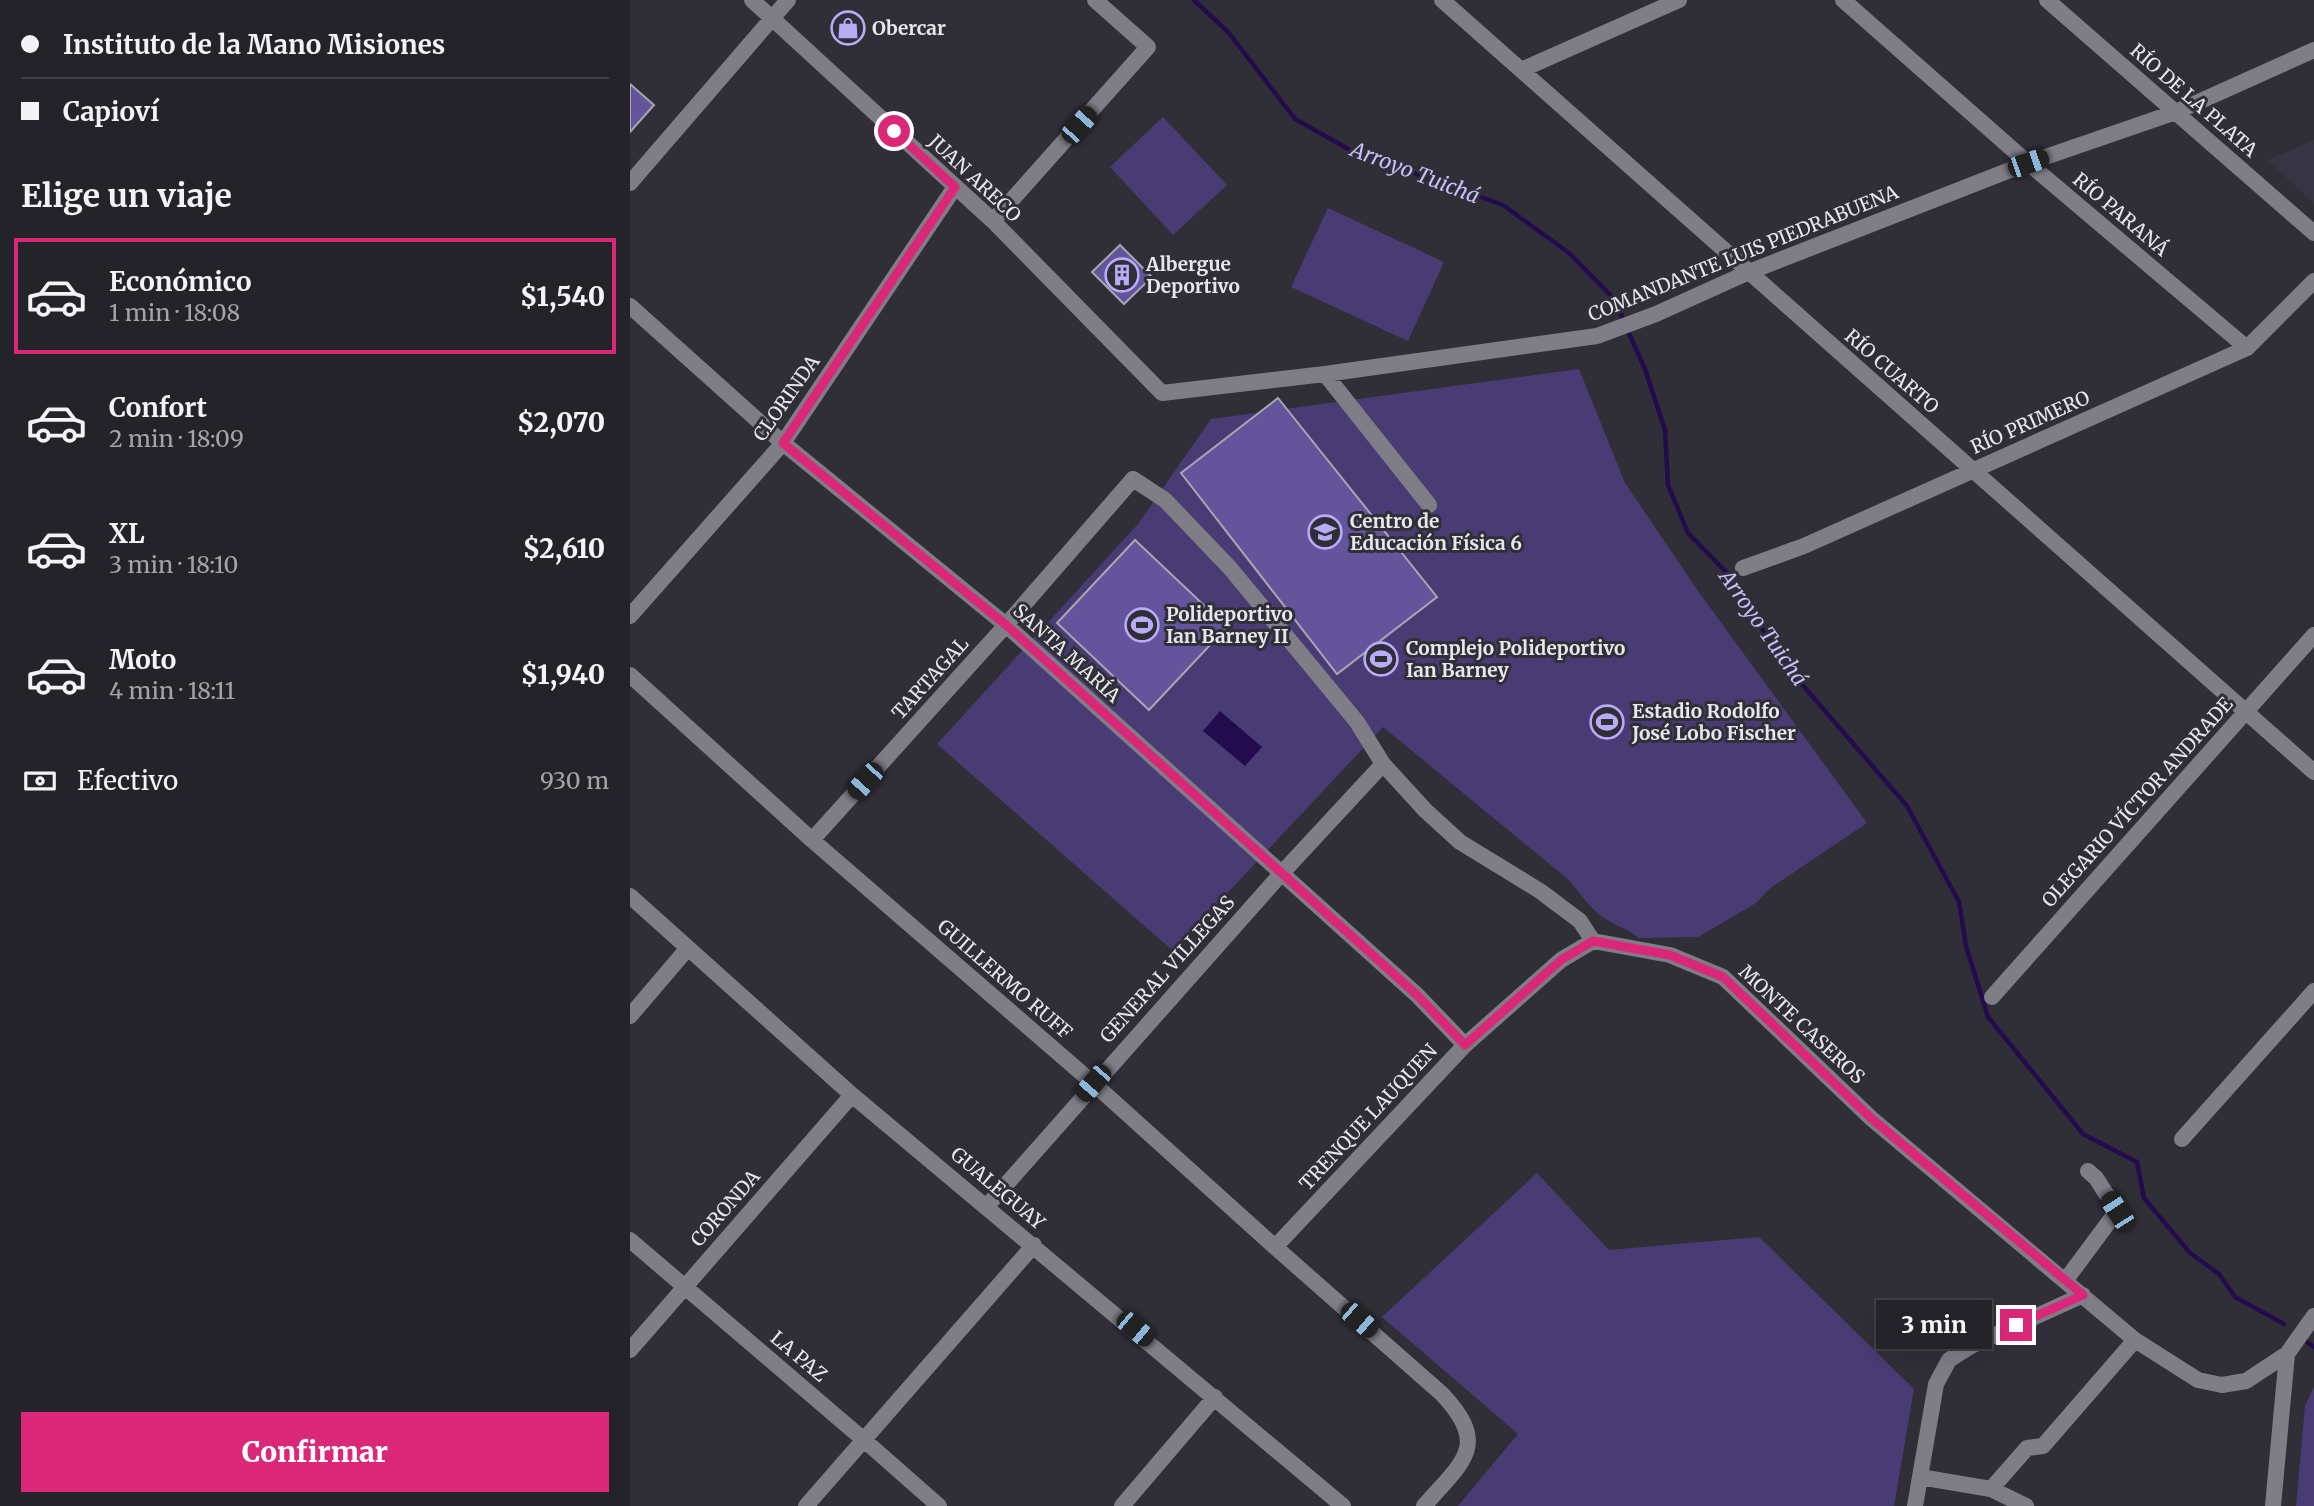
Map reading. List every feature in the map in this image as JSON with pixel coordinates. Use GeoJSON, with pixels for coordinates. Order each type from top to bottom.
{"type":"FeatureCollection","features":[{"type":"Feature","properties":{"kind":"street","name":"JUAN ARECO"},"geometry":{"type":"LineString","coordinates":[[752,0],[993,221],[1162,393]]}},
{"type":"Feature","properties":{"kind":"street"},"geometry":{"type":"LineString","coordinates":[[630,183],[788,0]]}},
{"type":"Feature","properties":{"kind":"street"},"geometry":{"type":"LineString","coordinates":[[993,221],[1149,47],[1095,0]]}},
{"type":"Feature","properties":{"kind":"street","name":"RÍO CUARTO"},"geometry":{"type":"LineString","coordinates":[[1442,0],[2314,772]]}},
{"type":"Feature","properties":{"kind":"street"},"geometry":{"type":"LineString","coordinates":[[1521,70],[1679,0]]}},
{"type":"Feature","properties":{"kind":"street","name":"RÍO PARANÁ"},"geometry":{"type":"LineString","coordinates":[[1843,0],[2028,163],[2247,348]]}},
{"type":"Feature","properties":{"kind":"street","name":"RÍO DE LA PLATA"},"geometry":{"type":"LineString","coordinates":[[2047,0],[2314,233]]}},
{"type":"Feature","properties":{"kind":"street","name":"COMANDANTE LUIS PIEDRABUENA"},"geometry":{"type":"LineString","coordinates":[[1162,393],[1325,374],[1597,336],[1656,314],[1749,272],[2028,163],[2176,112],[2314,50]]}},
{"type":"Feature","properties":{"kind":"street","name":"CLORINDA"},"geometry":{"type":"LineString","coordinates":[[630,616],[783,443],[955,187]]}},
{"type":"Feature","properties":{"kind":"street","name":"RÍO PRIMERO"},"geometry":{"type":"LineString","coordinates":[[1743,568],[1804,546],[2247,348],[2314,281]]}},
{"type":"Feature","properties":{"kind":"street","name":"SANTA MARÍA"},"geometry":{"type":"LineString","coordinates":[[630,306],[783,443],[1006,625],[1417,995],[1465,1045]]}},
{"type":"Feature","properties":{"kind":"street"},"geometry":{"type":"LineString","coordinates":[[1325,374],[1429,505]]}},
{"type":"Feature","properties":{"kind":"street","name":"TARTAGAL"},"geometry":{"type":"LineString","coordinates":[[812,839],[1006,625],[1133,479],[1165,500],[1230,568],[1357,722],[1383,764]]}},
{"type":"Feature","properties":{"kind":"street","name":"OLEGARIO VÍCTOR ANDRADE"},"geometry":{"type":"LineString","coordinates":[[1992,997],[2314,635]]}},
{"type":"Feature","properties":{"kind":"street","name":"GUILLERMO RUFF"},"geometry":{"type":"LineString","coordinates":[[630,675],[812,839],[1093,1083],[1460,1412],[1469,1434],[1468,1449],[1462,1463],[1424,1506]]}},
{"type":"Feature","properties":{"kind":"street"},"geometry":{"type":"LineString","coordinates":[[1383,764],[1424,810],[1460,842],[1539,891],[1580,921],[1593,941]]}},
{"type":"Feature","properties":{"kind":"street","name":"GENERAL VILLEGAS"},"geometry":{"type":"LineString","coordinates":[[986,1206],[1093,1083],[1383,764]]}},
{"type":"Feature","properties":{"kind":"street","name":"GUALEGUAY"},"geometry":{"type":"LineString","coordinates":[[630,897],[852,1095],[1343,1506]]}},
{"type":"Feature","properties":{"kind":"street","name":"TRENQUE LAUQUEN"},"geometry":{"type":"LineString","coordinates":[[1275,1247],[1465,1045],[1561,960],[1593,941]]}},
{"type":"Feature","properties":{"kind":"street","name":"MONTE CASEROS"},"geometry":{"type":"LineString","coordinates":[[1593,941],[1670,955],[1723,977],[1872,1119],[2135,1340],[2198,1380],[2222,1385],[2246,1381],[2287,1353]]}},
{"type":"Feature","properties":{"kind":"street"},"geometry":{"type":"LineString","coordinates":[[630,1016],[688,948]]}},
{"type":"Feature","properties":{"kind":"street"},"geometry":{"type":"LineString","coordinates":[[2182,1139],[2314,991]]}},
{"type":"Feature","properties":{"kind":"street","name":"CORONDA"},"geometry":{"type":"LineString","coordinates":[[630,1350],[852,1095]]}},
{"type":"Feature","properties":{"kind":"street"},"geometry":{"type":"LineString","coordinates":[[2065,1281],[2117,1211],[2096,1178],[2088,1171]]}},
{"type":"Feature","properties":{"kind":"street","name":"LA PAZ"},"geometry":{"type":"LineString","coordinates":[[630,1240],[939,1506]]}},
{"type":"Feature","properties":{"kind":"street"},"geometry":{"type":"LineString","coordinates":[[806,1506],[1034,1245]]}},
{"type":"Feature","properties":{"kind":"street"},"geometry":{"type":"LineString","coordinates":[[1915,1506],[1936,1384],[1949,1360],[1971,1346],[2083,1295]]}},
{"type":"Feature","properties":{"kind":"street"},"geometry":{"type":"LineString","coordinates":[[2273,1506],[2287,1353],[2314,1316]]}},
{"type":"Feature","properties":{"kind":"street"},"geometry":{"type":"LineString","coordinates":[[1991,1489],[2027,1448],[2043,1446],[2135,1340]]}},
{"type":"Feature","properties":{"kind":"street"},"geometry":{"type":"LineString","coordinates":[[1122,1506],[1215,1397]]}},
{"type":"Feature","properties":{"kind":"street"},"geometry":{"type":"LineString","coordinates":[[1920,1477],[1991,1489],[2026,1506]]}},
{"type":"Feature","properties":{"kind":"shaded area"},"geometry":{"type":"Polygon","coordinates":[[[1163,117],[1227,185],[1173,235],[1110,167],[1163,117]]]}},
{"type":"Feature","properties":{"kind":"shaded area"},"geometry":{"type":"Polygon","coordinates":[[[2314,140],[2314,204],[2268,160],[2314,140]]]}},
{"type":"Feature","properties":{"kind":"shaded area"},"geometry":{"type":"Polygon","coordinates":[[[1328,208],[1444,262],[1408,341],[1291,287],[1328,208]]]}},
{"type":"Feature","properties":{"kind":"shaded area","name":"Complejo Polideportivo Ian Barney"},"geometry":{"type":"Polygon","coordinates":[[[1579,369],[1625,483],[1698,591],[1867,823],[1769,889],[1756,903],[1698,937],[1639,938],[1604,918],[1569,880],[1383,727],[1173,951],[937,744],[1138,524],[1211,419],[1579,369]]]}},
{"type":"Feature","properties":{"kind":"shaded area"},"geometry":{"type":"Polygon","coordinates":[[[1220,711],[1262,747],[1245,766],[1203,731],[1220,711]]]}},
{"type":"Feature","properties":{"kind":"shaded area"},"geometry":{"type":"Polygon","coordinates":[[[1537,1173],[1609,1250],[1759,1237],[1914,1389],[1894,1506],[1458,1506],[1518,1434],[1382,1317],[1537,1173]]]}},
{"type":"Feature","properties":{"kind":"shaded area"},"geometry":{"type":"Polygon","coordinates":[[[2314,1387],[2314,1506],[2296,1506],[2305,1406],[2314,1387]]]}},
{"type":"Feature","properties":{"kind":"building"},"geometry":{"type":"Polygon","coordinates":[[[630,84],[654,105],[630,132],[630,84]]]}},
{"type":"Feature","properties":{"kind":"building","name":"Albergue Deportivo"},"geometry":{"type":"Polygon","coordinates":[[[1120,245],[1152,277],[1124,304],[1092,272],[1120,245]]]}},
{"type":"Feature","properties":{"kind":"building"},"geometry":{"type":"Polygon","coordinates":[[[1278,398],[1437,597],[1337,674],[1181,473],[1278,398]]]}},
{"type":"Feature","properties":{"kind":"building","name":"Polideportivo Ian Barney II"},"geometry":{"type":"Polygon","coordinates":[[[1135,540],[1227,627],[1149,710],[1057,623],[1135,540]]]}},
{"type":"Feature","properties":{"kind":"waterway","name":"Arroyo Tuichá"},"geometry":{"type":"LineString","coordinates":[[1194,0],[1229,33],[1295,119],[1352,151],[1503,205],[1569,253],[1615,300],[1624,321]]}},
{"type":"Feature","properties":{"kind":"waterway","name":"Arroyo Tuichá"},"geometry":{"type":"LineString","coordinates":[[1627,329],[1645,369],[1665,430],[1668,485],[1688,533],[1733,579],[1781,660],[1907,806],[1959,902],[1966,946],[1988,1017],[2083,1134],[2137,1162],[2144,1198],[2190,1253],[2219,1274],[2235,1297],[2284,1324]]}},
{"type":"Feature","properties":{"kind":"waterway","name":"Arroyo Tuichá"},"geometry":{"type":"LineString","coordinates":[[2307,1342],[2314,1347]]}},
{"type":"Feature","properties":{"kind":"place","name":"Obercar"},"geometry":{"type":"Point","coordinates":[848,28]}},
{"type":"Feature","properties":{"kind":"place","name":"Albergue Deportivo"},"geometry":{"type":"Point","coordinates":[1122,275]}},
{"type":"Feature","properties":{"kind":"place","name":"Centro de Educación Física 6"},"geometry":{"type":"Point","coordinates":[1325,532]}},
{"type":"Feature","properties":{"kind":"place","name":"Polideportivo Ian Barney II"},"geometry":{"type":"Point","coordinates":[1142,625]}},
{"type":"Feature","properties":{"kind":"place","name":"Complejo Polideportivo Ian Barney"},"geometry":{"type":"Point","coordinates":[1381,659]}},
{"type":"Feature","properties":{"kind":"place","name":"Estadio Rodolfo José Lobo Fischer"},"geometry":{"type":"Point","coordinates":[1607,722]}},
{"type":"Feature","properties":{"kind":"route"},"geometry":{"type":"LineString","coordinates":[[894,131],[955,187],[783,443],[1006,625],[1417,995],[1465,1045],[1561,960],[1577,948],[1593,941],[1670,955],[1723,977],[1872,1119],[2083,1295],[2016,1325]]}}]}
